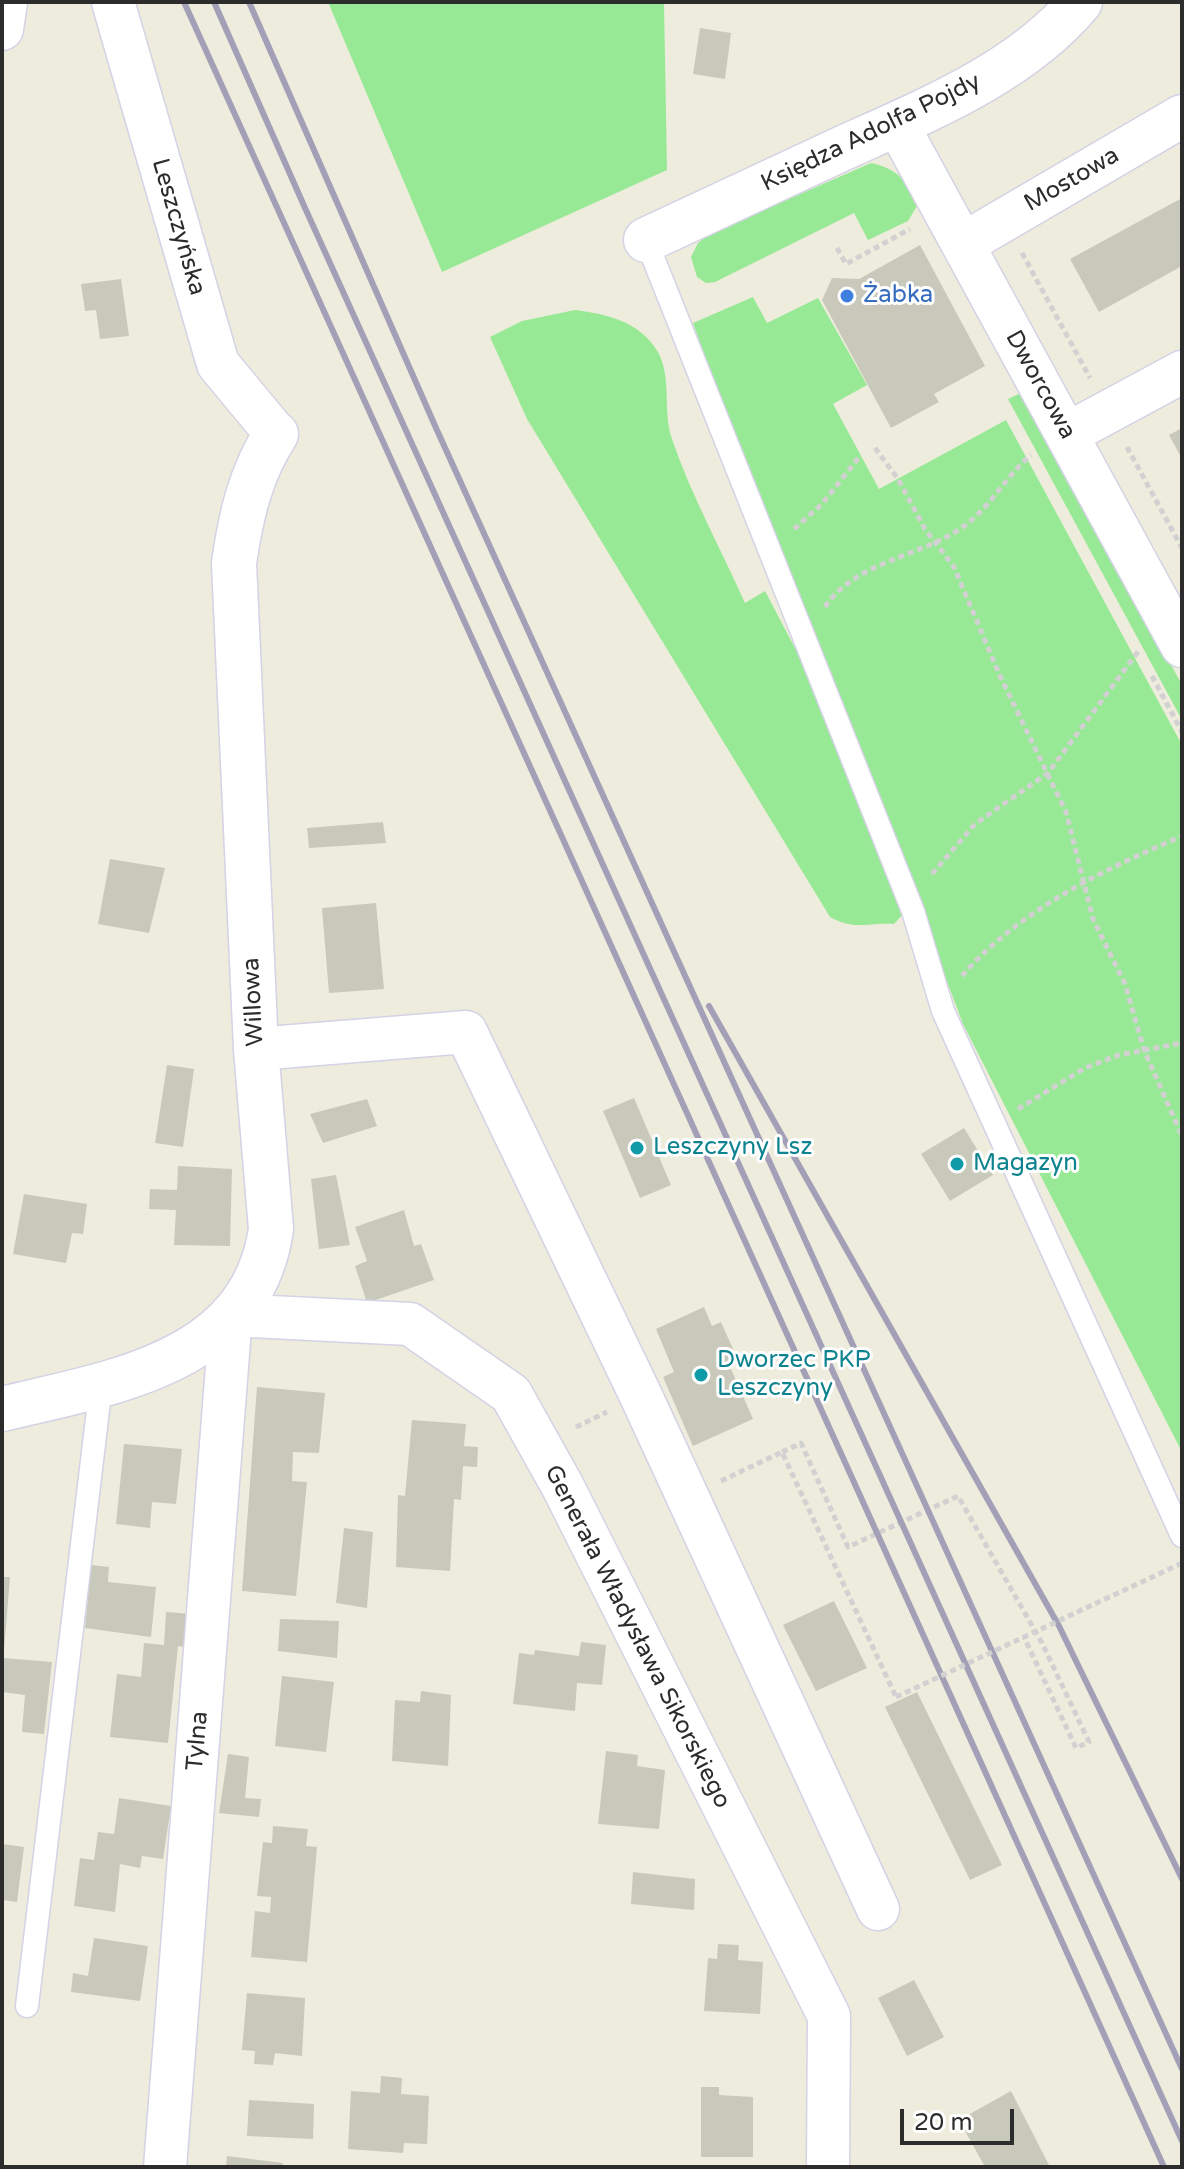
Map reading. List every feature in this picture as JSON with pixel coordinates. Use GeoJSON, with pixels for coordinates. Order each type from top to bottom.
{"type":"FeatureCollection","features":[{"type":"Feature","properties":{"kind":"street"},"geometry":{"type":"LineString","coordinates":[[2,29],[6,2]]}},
{"type":"Feature","properties":{"kind":"street","name":"Leszczyńska"},"geometry":{"type":"LineString","coordinates":[[113,2],[218,364],[276,434]]}},
{"type":"Feature","properties":{"kind":"street","name":"Księdza Adolfa Pojdy"},"geometry":{"type":"LineString","coordinates":[[646,240],[897,124],[985,78],[1037,44],[1080,2]]}},
{"type":"Feature","properties":{"kind":"street","name":"Mostowa"},"geometry":{"type":"LineString","coordinates":[[963,244],[1182,116]]}},
{"type":"Feature","properties":{"kind":"street","name":"Dworcowa"},"geometry":{"type":"LineString","coordinates":[[897,124],[1067,434],[1176,618]]}},
{"type":"Feature","properties":{"kind":"street"},"geometry":{"type":"LineString","coordinates":[[1067,434],[1182,372]]}},
{"type":"Feature","properties":{"kind":"street","name":"Willowa"},"geometry":{"type":"LineString","coordinates":[[2,1409],[101,1385],[162,1365],[188,1352],[231,1315],[255,1281],[271,1229],[256,1049],[234,563],[241,511],[259,459],[276,434]]}},
{"type":"Feature","properties":{"kind":"street"},"geometry":{"type":"LineString","coordinates":[[256,1049],[466,1032],[641,1396],[878,1909]]}},
{"type":"Feature","properties":{"kind":"street","name":"Tylna"},"geometry":{"type":"LineString","coordinates":[[165,2167],[231,1315]]}},
{"type":"Feature","properties":{"kind":"street","name":"Generała Władysława Sikorskiego"},"geometry":{"type":"LineString","coordinates":[[231,1315],[410,1324],[511,1394],[563,1487],[829,2016],[828,2167]]}},
{"type":"Feature","properties":{"kind":"lane"},"geometry":{"type":"LineString","coordinates":[[646,240],[809,657],[913,911],[943,1011],[1182,1536]]}},
{"type":"Feature","properties":{"kind":"lane"},"geometry":{"type":"LineString","coordinates":[[27,2006],[101,1385]]}},
{"type":"Feature","properties":{"kind":"path"},"geometry":{"type":"LineString","coordinates":[[837,248],[846,264],[921,223]]}},
{"type":"Feature","properties":{"kind":"path"},"geometry":{"type":"LineString","coordinates":[[809,657],[814,627],[827,603],[883,563],[951,535],[987,506],[1013,470],[1032,454],[1067,434]]}},
{"type":"Feature","properties":{"kind":"path"},"geometry":{"type":"LineString","coordinates":[[875,448],[954,567],[1000,676],[1066,812],[1093,919],[1125,984],[1144,1050],[1182,1136]]}},
{"type":"Feature","properties":{"kind":"path"},"geometry":{"type":"LineString","coordinates":[[767,549],[822,504],[860,456]]}},
{"type":"Feature","properties":{"kind":"path"},"geometry":{"type":"LineString","coordinates":[[913,911],[927,881],[975,824],[1048,773],[1139,651],[1176,618]]}},
{"type":"Feature","properties":{"kind":"path"},"geometry":{"type":"LineString","coordinates":[[943,1011],[957,981],[977,959],[1031,915],[1082,883],[1182,836]]}},
{"type":"Feature","properties":{"kind":"path"},"geometry":{"type":"LineString","coordinates":[[994,1123],[1085,1068],[1144,1050],[1182,1043]]}},
{"type":"Feature","properties":{"kind":"path"},"geometry":{"type":"LineString","coordinates":[[782,1452],[801,1443],[848,1547],[958,1496],[1042,1643],[1089,1742],[1076,1748],[1024,1637]]}},
{"type":"Feature","properties":{"kind":"path"},"geometry":{"type":"LineString","coordinates":[[853,1604],[896,1697],[1182,1563]]}},
{"type":"Feature","properties":{"kind":"green space"},"geometry":{"type":"Polygon","coordinates":[[[328,2],[664,2],[667,170],[442,272],[328,2]]]}},
{"type":"Feature","properties":{"kind":"green space"},"geometry":{"type":"Polygon","coordinates":[[[871,163],[895,172],[910,190],[917,206],[908,221],[868,240],[854,213],[715,282],[706,283],[697,277],[691,257],[698,243],[709,234],[871,163]]]}},
{"type":"Feature","properties":{"kind":"green space"},"geometry":{"type":"Polygon","coordinates":[[[753,297],[767,323],[818,298],[867,385],[833,404],[879,489],[1006,420],[1182,745],[1182,1452],[963,1024],[893,838],[776,557],[693,323],[753,297]]]}},
{"type":"Feature","properties":{"kind":"green space"},"geometry":{"type":"Polygon","coordinates":[[[575,310],[631,325],[656,349],[666,381],[669,428],[688,481],[745,603],[765,591],[796,650],[904,913],[894,924],[854,925],[830,917],[527,419],[490,337],[522,321],[575,310]]]}},
{"type":"Feature","properties":{"kind":"green space"},"geometry":{"type":"Polygon","coordinates":[[[1023,392],[1182,685],[1182,720],[1008,399],[1023,392]]]}},
{"type":"Feature","properties":{"kind":"building"},"geometry":{"type":"Polygon","coordinates":[[[700,28],[731,33],[725,79],[693,74],[700,28]]]}},
{"type":"Feature","properties":{"kind":"building"},"geometry":{"type":"Polygon","coordinates":[[[1182,198],[1182,266],[1099,312],[1070,259],[1182,198]]]}},
{"type":"Feature","properties":{"kind":"building"},"geometry":{"type":"Polygon","coordinates":[[[920,245],[985,366],[934,394],[939,402],[891,428],[822,300],[832,278],[859,279],[920,245]]]}},
{"type":"Feature","properties":{"kind":"building"},"geometry":{"type":"Polygon","coordinates":[[[121,279],[129,336],[100,339],[96,310],[85,311],[81,284],[121,279]]]}},
{"type":"Feature","properties":{"kind":"building"},"geometry":{"type":"Polygon","coordinates":[[[1182,428],[1182,459],[1169,435],[1182,428]]]}},
{"type":"Feature","properties":{"kind":"building"},"geometry":{"type":"Polygon","coordinates":[[[383,822],[386,843],[309,848],[307,828],[383,822]]]}},
{"type":"Feature","properties":{"kind":"building"},"geometry":{"type":"Polygon","coordinates":[[[110,859],[165,868],[149,933],[98,924],[110,859]]]}},
{"type":"Feature","properties":{"kind":"building"},"geometry":{"type":"Polygon","coordinates":[[[376,903],[384,989],[329,993],[322,908],[376,903]]]}},
{"type":"Feature","properties":{"kind":"building"},"geometry":{"type":"Polygon","coordinates":[[[167,1065],[194,1069],[183,1147],[155,1143],[167,1065]]]}},
{"type":"Feature","properties":{"kind":"building","name":"Leszczyny Lsz"},"geometry":{"type":"Polygon","coordinates":[[[634,1098],[671,1185],[640,1198],[603,1111],[634,1098]]]}},
{"type":"Feature","properties":{"kind":"building"},"geometry":{"type":"Polygon","coordinates":[[[367,1099],[377,1126],[323,1143],[310,1114],[367,1099]]]}},
{"type":"Feature","properties":{"kind":"building","name":"Magazyn"},"geometry":{"type":"Polygon","coordinates":[[[964,1128],[993,1175],[950,1201],[921,1154],[964,1128]]]}},
{"type":"Feature","properties":{"kind":"building"},"geometry":{"type":"Polygon","coordinates":[[[178,1166],[232,1169],[230,1246],[174,1245],[176,1210],[149,1209],[150,1189],[177,1190],[178,1166]]]}},
{"type":"Feature","properties":{"kind":"building"},"geometry":{"type":"Polygon","coordinates":[[[336,1175],[350,1245],[319,1249],[311,1179],[336,1175]]]}},
{"type":"Feature","properties":{"kind":"building"},"geometry":{"type":"Polygon","coordinates":[[[24,1194],[87,1204],[83,1234],[72,1233],[66,1263],[13,1254],[24,1194]]]}},
{"type":"Feature","properties":{"kind":"building"},"geometry":{"type":"Polygon","coordinates":[[[404,1210],[414,1246],[421,1244],[434,1280],[367,1303],[355,1266],[367,1261],[355,1227],[404,1210]]]}},
{"type":"Feature","properties":{"kind":"building","name":"Dworzec PKP Leszczyny"},"geometry":{"type":"Polygon","coordinates":[[[704,1307],[712,1326],[721,1322],[737,1358],[728,1362],[753,1419],[693,1446],[663,1377],[674,1372],[656,1329],[704,1307]]]}},
{"type":"Feature","properties":{"kind":"building"},"geometry":{"type":"Polygon","coordinates":[[[257,1387],[325,1393],[319,1453],[293,1452],[292,1481],[307,1482],[296,1596],[242,1591],[257,1387]]]}},
{"type":"Feature","properties":{"kind":"building"},"geometry":{"type":"Polygon","coordinates":[[[412,1420],[466,1424],[464,1446],[478,1447],[477,1467],[463,1466],[461,1500],[454,1499],[450,1571],[396,1567],[398,1495],[405,1496],[412,1420]]]}},
{"type":"Feature","properties":{"kind":"building"},"geometry":{"type":"Polygon","coordinates":[[[124,1444],[182,1449],[176,1504],[152,1502],[150,1528],[116,1524],[124,1444]]]}},
{"type":"Feature","properties":{"kind":"building"},"geometry":{"type":"Polygon","coordinates":[[[344,1528],[373,1532],[367,1608],[336,1603],[344,1528]]]}},
{"type":"Feature","properties":{"kind":"building"},"geometry":{"type":"Polygon","coordinates":[[[91,1565],[109,1567],[108,1582],[156,1587],[151,1637],[85,1628],[91,1565]]]}},
{"type":"Feature","properties":{"kind":"building"},"geometry":{"type":"Polygon","coordinates":[[[2,1577],[10,1577],[4,1651],[2,1651],[2,1577]]]}},
{"type":"Feature","properties":{"kind":"building"},"geometry":{"type":"Polygon","coordinates":[[[834,1601],[867,1668],[816,1691],[783,1625],[834,1601]]]}},
{"type":"Feature","properties":{"kind":"building"},"geometry":{"type":"Polygon","coordinates":[[[166,1612],[205,1615],[203,1649],[178,1646],[168,1743],[110,1737],[117,1674],[141,1677],[144,1643],[164,1645],[166,1612]]]}},
{"type":"Feature","properties":{"kind":"building"},"geometry":{"type":"Polygon","coordinates":[[[280,1619],[339,1621],[337,1658],[278,1651],[280,1619]]]}},
{"type":"Feature","properties":{"kind":"building"},"geometry":{"type":"Polygon","coordinates":[[[581,1642],[606,1645],[602,1685],[577,1683],[575,1711],[513,1704],[519,1653],[534,1655],[535,1650],[579,1656],[581,1642]]]}},
{"type":"Feature","properties":{"kind":"building"},"geometry":{"type":"Polygon","coordinates":[[[3,1658],[52,1662],[44,1734],[22,1732],[25,1695],[2,1692],[3,1658]]]}},
{"type":"Feature","properties":{"kind":"building"},"geometry":{"type":"Polygon","coordinates":[[[282,1676],[334,1682],[326,1752],[275,1746],[282,1676]]]}},
{"type":"Feature","properties":{"kind":"building"},"geometry":{"type":"Polygon","coordinates":[[[421,1691],[451,1695],[448,1766],[392,1761],[395,1700],[420,1702],[421,1691]]]}},
{"type":"Feature","properties":{"kind":"building"},"geometry":{"type":"Polygon","coordinates":[[[917,1692],[1002,1865],[970,1880],[885,1707],[917,1692]]]}},
{"type":"Feature","properties":{"kind":"building"},"geometry":{"type":"Polygon","coordinates":[[[606,1751],[638,1755],[637,1766],[665,1770],[659,1829],[598,1824],[606,1751]]]}},
{"type":"Feature","properties":{"kind":"building"},"geometry":{"type":"Polygon","coordinates":[[[228,1754],[249,1757],[245,1798],[261,1799],[259,1817],[219,1813],[228,1754]]]}},
{"type":"Feature","properties":{"kind":"building"},"geometry":{"type":"Polygon","coordinates":[[[119,1798],[171,1806],[163,1859],[142,1856],[140,1868],[120,1864],[115,1912],[74,1906],[80,1858],[94,1860],[98,1832],[114,1834],[119,1798]]]}},
{"type":"Feature","properties":{"kind":"building"},"geometry":{"type":"Polygon","coordinates":[[[273,1826],[308,1829],[306,1846],[317,1847],[307,1962],[251,1957],[255,1911],[270,1913],[271,1897],[257,1896],[263,1842],[272,1843],[273,1826]]]}},
{"type":"Feature","properties":{"kind":"building"},"geometry":{"type":"Polygon","coordinates":[[[2,1844],[24,1847],[17,1902],[2,1900],[2,1844]]]}},
{"type":"Feature","properties":{"kind":"building"},"geometry":{"type":"Polygon","coordinates":[[[633,1872],[695,1879],[694,1910],[631,1904],[633,1872]]]}},
{"type":"Feature","properties":{"kind":"building"},"geometry":{"type":"Polygon","coordinates":[[[94,1938],[148,1946],[140,2001],[71,1992],[73,1973],[88,1976],[94,1938]]]}},
{"type":"Feature","properties":{"kind":"building"},"geometry":{"type":"Polygon","coordinates":[[[718,1944],[739,1945],[738,1960],[763,1962],[760,2014],[704,2011],[708,1958],[717,1959],[718,1944]]]}},
{"type":"Feature","properties":{"kind":"building"},"geometry":{"type":"Polygon","coordinates":[[[914,1980],[944,2037],[907,2056],[878,1998],[914,1980]]]}},
{"type":"Feature","properties":{"kind":"building"},"geometry":{"type":"Polygon","coordinates":[[[247,1993],[305,1998],[302,2056],[275,2053],[273,2065],[254,2064],[255,2051],[242,2050],[247,1993]]]}},
{"type":"Feature","properties":{"kind":"building"},"geometry":{"type":"Polygon","coordinates":[[[381,2076],[402,2078],[401,2094],[429,2096],[427,2144],[404,2143],[403,2153],[348,2149],[351,2091],[380,2093],[381,2076]]]}},
{"type":"Feature","properties":{"kind":"building"},"geometry":{"type":"Polygon","coordinates":[[[701,2087],[719,2087],[719,2095],[753,2097],[753,2157],[701,2157],[701,2087]]]}},
{"type":"Feature","properties":{"kind":"building"},"geometry":{"type":"Polygon","coordinates":[[[1011,2091],[1050,2167],[985,2167],[959,2120],[1011,2091]]]}},
{"type":"Feature","properties":{"kind":"building"},"geometry":{"type":"Polygon","coordinates":[[[249,2100],[314,2104],[313,2139],[247,2136],[249,2100]]]}},
{"type":"Feature","properties":{"kind":"building"},"geometry":{"type":"Polygon","coordinates":[[[227,2156],[283,2163],[282,2167],[226,2167],[227,2156]]]}},
{"type":"Feature","properties":{"kind":"railway"},"geometry":{"type":"LineString","coordinates":[[184,2],[1164,2167]]}},
{"type":"Feature","properties":{"kind":"railway"},"geometry":{"type":"LineString","coordinates":[[214,2],[1182,2141]]}},
{"type":"Feature","properties":{"kind":"railway"},"geometry":{"type":"LineString","coordinates":[[249,2],[436,428],[1182,2069]]}},
{"type":"Feature","properties":{"kind":"railway"},"geometry":{"type":"LineString","coordinates":[[709,1006],[1059,1626],[1182,1879]]}},
{"type":"Feature","properties":{"kind":"place","name":"Żabka"},"geometry":{"type":"Point","coordinates":[847,296]}},
{"type":"Feature","properties":{"kind":"place","name":"Leszczyny Lsz"},"geometry":{"type":"Point","coordinates":[637,1148]}},
{"type":"Feature","properties":{"kind":"place","name":"Magazyn"},"geometry":{"type":"Point","coordinates":[957,1164]}},
{"type":"Feature","properties":{"kind":"place","name":"Dworzec PKP Leszczyny"},"geometry":{"type":"Point","coordinates":[701,1375]}}]}
